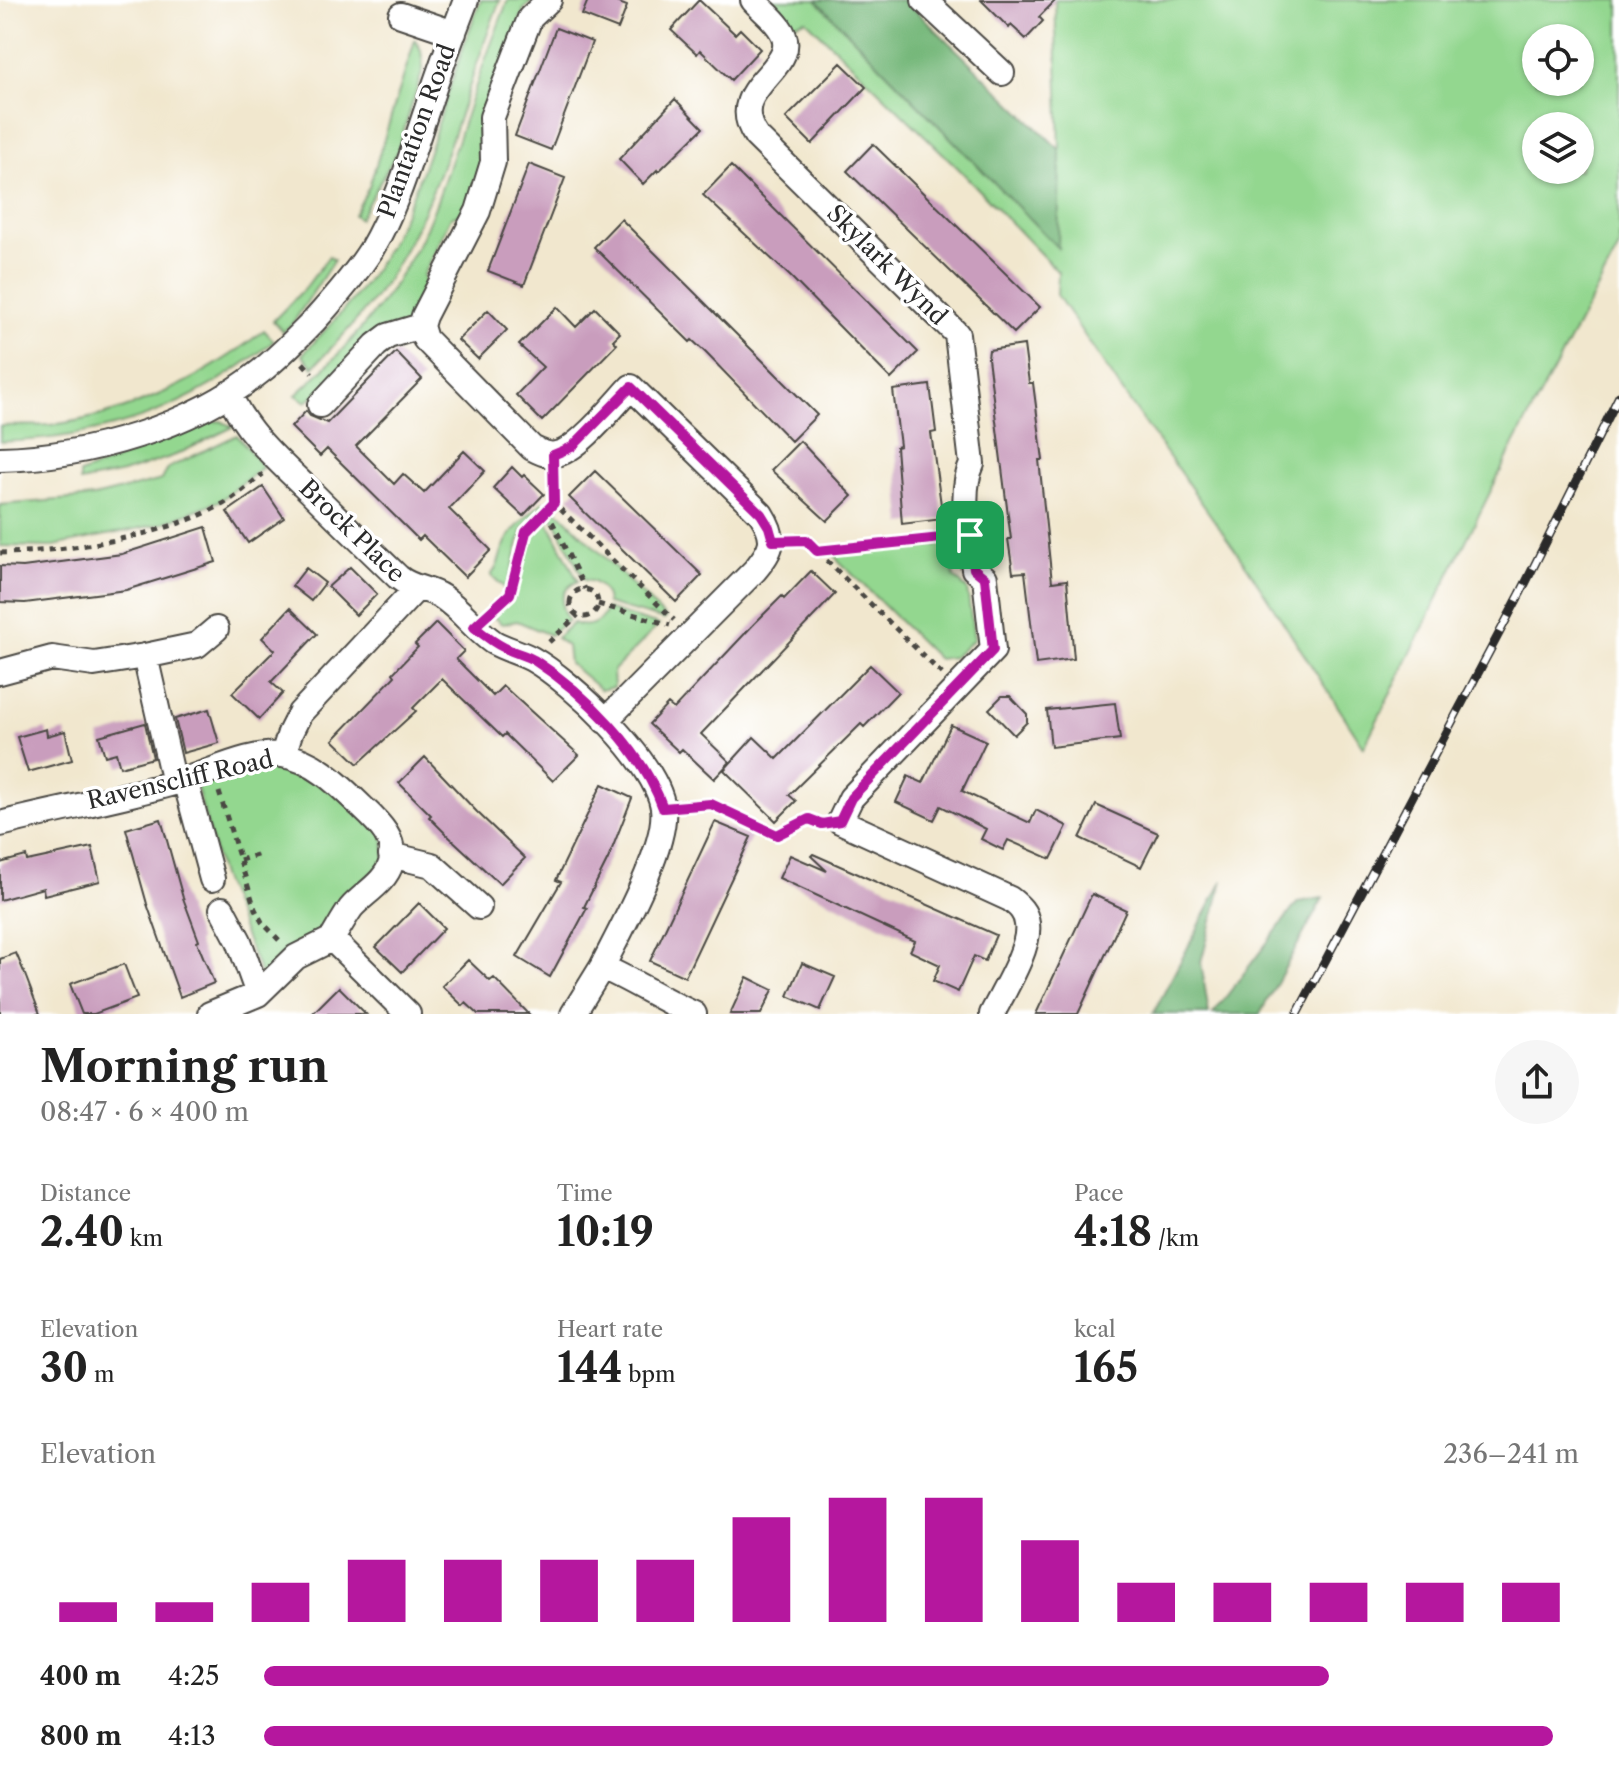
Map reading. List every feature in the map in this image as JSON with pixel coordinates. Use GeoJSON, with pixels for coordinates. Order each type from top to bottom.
{"type":"FeatureCollection","features":[{"type":"Feature","properties":{"kind":"street","name":"Plantation Road"},"geometry":{"type":"LineString","coordinates":[[0,459],[63,454],[168,423],[229,393],[289,347],[331,302],[370,250],[406,172],[466,0]]}},
{"type":"Feature","properties":{"kind":"street"},"geometry":{"type":"LineString","coordinates":[[549,0],[530,18],[492,117],[493,162],[478,211],[424,316],[421,326],[425,339],[532,448],[553,455],[572,447],[631,387],[761,514],[773,541],[768,554],[755,570],[605,721]]}},
{"type":"Feature","properties":{"kind":"street","name":"Skylark Wynd"},"geometry":{"type":"LineString","coordinates":[[753,0],[780,27],[784,46],[779,64],[752,93],[747,106],[748,124],[756,136],[957,334],[972,464],[965,479],[970,535],[974,569],[985,578],[993,650],[851,798],[840,821]]}},
{"type":"Feature","properties":{"kind":"street"},"geometry":{"type":"LineString","coordinates":[[924,0],[1002,73]]}},
{"type":"Feature","properties":{"kind":"street"},"geometry":{"type":"LineString","coordinates":[[401,15],[454,33]]}},
{"type":"Feature","properties":{"kind":"street"},"geometry":{"type":"LineString","coordinates":[[320,405],[376,345],[388,336],[421,326]]}},
{"type":"Feature","properties":{"kind":"street","name":"Brock Place"},"geometry":{"type":"LineString","coordinates":[[229,393],[246,423],[279,461],[398,577],[416,589],[443,598],[492,641],[531,659],[558,678],[605,721],[633,750],[654,782],[663,808]]}},
{"type":"Feature","properties":{"kind":"street"},"geometry":{"type":"LineString","coordinates":[[283,755],[300,713],[416,589]]}},
{"type":"Feature","properties":{"kind":"street"},"geometry":{"type":"LineString","coordinates":[[0,672],[52,658],[94,664],[145,656],[197,645],[216,629]]}},
{"type":"Feature","properties":{"kind":"street"},"geometry":{"type":"LineString","coordinates":[[145,656],[180,782],[212,879]]}},
{"type":"Feature","properties":{"kind":"street","name":"Ravenscliff Road"},"geometry":{"type":"LineString","coordinates":[[0,824],[180,782],[265,755],[283,755],[321,770],[342,787],[383,827],[391,855]]}},
{"type":"Feature","properties":{"kind":"street"},"geometry":{"type":"LineString","coordinates":[[573,1014],[602,967],[649,868],[660,834],[663,808]]}},
{"type":"Feature","properties":{"kind":"street"},"geometry":{"type":"LineString","coordinates":[[840,821],[1010,899],[1022,908],[1028,925],[1026,941],[992,1014]]}},
{"type":"Feature","properties":{"kind":"street"},"geometry":{"type":"LineString","coordinates":[[210,1014],[258,994],[296,957],[332,939],[351,909],[386,873],[391,855],[432,865],[479,907]]}},
{"type":"Feature","properties":{"kind":"street"},"geometry":{"type":"LineString","coordinates":[[222,909],[239,941],[258,994]]}},
{"type":"Feature","properties":{"kind":"street"},"geometry":{"type":"LineString","coordinates":[[332,939],[408,1014]]}},
{"type":"Feature","properties":{"kind":"street"},"geometry":{"type":"LineString","coordinates":[[602,967],[635,981],[665,1001],[694,1014]]}},
{"type":"Feature","properties":{"kind":"path"},"geometry":{"type":"LineString","coordinates":[[474,627],[510,594],[526,532],[554,503],[553,455]]}},
{"type":"Feature","properties":{"kind":"path"},"geometry":{"type":"LineString","coordinates":[[0,553],[48,552],[158,528],[223,504],[279,461]]}},
{"type":"Feature","properties":{"kind":"path"},"geometry":{"type":"LineString","coordinates":[[554,503],[682,628],[598,604]]}},
{"type":"Feature","properties":{"kind":"path"},"geometry":{"type":"LineString","coordinates":[[547,511],[585,589]]}},
{"type":"Feature","properties":{"kind":"path"},"geometry":{"type":"LineString","coordinates":[[817,551],[970,535]]}},
{"type":"Feature","properties":{"kind":"path"},"geometry":{"type":"LineString","coordinates":[[773,541],[806,540],[957,688]]}},
{"type":"Feature","properties":{"kind":"path"},"geometry":{"type":"LineString","coordinates":[[585,589],[594,593],[598,604],[596,611],[589,616],[578,615],[571,606],[572,597],[578,590],[585,589]]}},
{"type":"Feature","properties":{"kind":"path"},"geometry":{"type":"LineString","coordinates":[[531,659],[578,615]]}},
{"type":"Feature","properties":{"kind":"path"},"geometry":{"type":"LineString","coordinates":[[211,772],[255,909],[262,922],[296,957]]}},
{"type":"Feature","properties":{"kind":"path"},"geometry":{"type":"LineString","coordinates":[[663,808],[711,804],[777,835],[809,819],[822,824],[840,821]]}},
{"type":"Feature","properties":{"kind":"path"},"geometry":{"type":"LineString","coordinates":[[240,860],[260,854]]}},
{"type":"Feature","properties":{"kind":"green space"},"geometry":{"type":"Polygon","coordinates":[[[481,0],[500,0],[450,145],[421,216],[385,283],[313,367],[302,355],[366,283],[399,226],[425,162],[481,0]]]}},
{"type":"Feature","properties":{"kind":"green space"},"geometry":{"type":"Polygon","coordinates":[[[508,0],[534,0],[524,9],[479,134],[484,161],[467,211],[451,217],[423,275],[426,291],[413,320],[306,402],[296,395],[331,362],[378,308],[423,235],[508,0]]]}},
{"type":"Feature","properties":{"kind":"green space"},"geometry":{"type":"Polygon","coordinates":[[[769,0],[816,0],[1057,247],[1060,150],[1055,0],[1619,0],[1619,248],[1512,448],[1364,747],[1248,568],[1057,295],[1058,272],[959,169],[806,20],[791,25],[769,0]]]}},
{"type":"Feature","properties":{"kind":"green space"},"geometry":{"type":"Polygon","coordinates":[[[816,0],[905,0],[1060,150],[1058,248],[816,0]]]}},
{"type":"Feature","properties":{"kind":"green space"},"geometry":{"type":"Polygon","coordinates":[[[415,40],[421,50],[423,69],[397,152],[359,219],[354,215],[369,187],[415,40]]]}},
{"type":"Feature","properties":{"kind":"green space"},"geometry":{"type":"Polygon","coordinates":[[[329,256],[334,260],[293,323],[283,332],[273,321],[306,287],[329,256]]]}},
{"type":"Feature","properties":{"kind":"green space"},"geometry":{"type":"Polygon","coordinates":[[[264,330],[274,341],[242,365],[179,402],[146,416],[77,434],[0,442],[0,426],[50,425],[136,404],[216,364],[264,330]]]}},
{"type":"Feature","properties":{"kind":"green space"},"geometry":{"type":"Polygon","coordinates":[[[221,421],[233,427],[176,455],[123,473],[80,482],[80,474],[210,422],[221,421]]]}},
{"type":"Feature","properties":{"kind":"green space"},"geometry":{"type":"Polygon","coordinates":[[[237,435],[263,467],[221,500],[160,524],[49,547],[0,546],[0,505],[94,497],[162,480],[168,468],[237,435]]]}},
{"type":"Feature","properties":{"kind":"green space"},"geometry":{"type":"Polygon","coordinates":[[[543,502],[550,502],[523,528],[507,590],[491,575],[512,533],[543,502]]]}},
{"type":"Feature","properties":{"kind":"green space"},"geometry":{"type":"Polygon","coordinates":[[[555,508],[666,618],[664,620],[607,604],[600,587],[584,580],[551,513],[555,508]]]}},
{"type":"Feature","properties":{"kind":"green space"},"geometry":{"type":"Polygon","coordinates":[[[546,517],[578,581],[567,588],[562,598],[568,620],[550,635],[517,621],[502,624],[492,616],[513,597],[530,533],[546,517]]]}},
{"type":"Feature","properties":{"kind":"green space"},"geometry":{"type":"Polygon","coordinates":[[[949,544],[954,577],[967,589],[974,639],[954,657],[938,659],[832,554],[949,544]]]}},
{"type":"Feature","properties":{"kind":"green space"},"geometry":{"type":"Polygon","coordinates":[[[606,609],[659,625],[613,671],[614,687],[601,690],[569,663],[567,646],[556,638],[573,623],[583,625],[597,622],[606,609]]]}},
{"type":"Feature","properties":{"kind":"green space"},"geometry":{"type":"Polygon","coordinates":[[[283,755],[383,827],[386,873],[271,982],[260,973],[221,876],[194,777],[283,755]]]}},
{"type":"Feature","properties":{"kind":"green space"},"geometry":{"type":"Polygon","coordinates":[[[1223,880],[1201,962],[1209,1014],[1153,1014],[1223,880]]]}},
{"type":"Feature","properties":{"kind":"green space"},"geometry":{"type":"Polygon","coordinates":[[[1323,898],[1260,1014],[1213,1014],[1298,902],[1323,898]]]}},
{"type":"Feature","properties":{"kind":"building"},"geometry":{"type":"Polygon","coordinates":[[[588,0],[611,0],[627,6],[618,29],[582,15],[588,0]]]}},
{"type":"Feature","properties":{"kind":"building"},"geometry":{"type":"Polygon","coordinates":[[[699,0],[735,34],[740,29],[760,49],[731,80],[700,50],[697,54],[671,30],[699,0]]]}},
{"type":"Feature","properties":{"kind":"building"},"geometry":{"type":"Polygon","coordinates":[[[981,0],[1056,0],[1039,17],[1043,21],[1026,39],[1011,25],[1009,28],[981,0]]]}},
{"type":"Feature","properties":{"kind":"building"},"geometry":{"type":"Polygon","coordinates":[[[556,28],[592,42],[551,150],[515,136],[556,28]]]}},
{"type":"Feature","properties":{"kind":"building"},"geometry":{"type":"Polygon","coordinates":[[[841,63],[866,87],[812,144],[786,118],[841,63]]]}},
{"type":"Feature","properties":{"kind":"building"},"geometry":{"type":"Polygon","coordinates":[[[675,99],[703,128],[643,184],[619,159],[675,99]]]}},
{"type":"Feature","properties":{"kind":"building"},"geometry":{"type":"Polygon","coordinates":[[[873,144],[1040,307],[1014,333],[847,171],[873,144]]]}},
{"type":"Feature","properties":{"kind":"building"},"geometry":{"type":"Polygon","coordinates":[[[529,164],[565,178],[524,285],[488,271],[529,164]]]}},
{"type":"Feature","properties":{"kind":"building"},"geometry":{"type":"Polygon","coordinates":[[[731,166],[918,352],[891,379],[791,277],[703,195],[731,166]]]}},
{"type":"Feature","properties":{"kind":"building"},"geometry":{"type":"Polygon","coordinates":[[[621,219],[817,415],[791,441],[706,353],[692,340],[690,342],[594,247],[621,219]]]}},
{"type":"Feature","properties":{"kind":"building"},"geometry":{"type":"Polygon","coordinates":[[[557,307],[576,327],[595,308],[620,333],[613,340],[617,344],[542,421],[516,395],[543,367],[519,345],[557,307]]]}},
{"type":"Feature","properties":{"kind":"building"},"geometry":{"type":"Polygon","coordinates":[[[488,310],[507,330],[478,359],[458,340],[488,310]]]}},
{"type":"Feature","properties":{"kind":"building"},"geometry":{"type":"Polygon","coordinates":[[[1024,345],[1029,383],[1033,383],[1043,460],[1039,460],[1052,582],[1067,580],[1074,659],[1036,664],[1025,572],[1013,573],[988,358],[989,350],[1024,345]]]}},
{"type":"Feature","properties":{"kind":"building"},"geometry":{"type":"Polygon","coordinates":[[[396,352],[422,379],[356,446],[394,484],[403,474],[424,493],[464,451],[485,471],[449,509],[491,550],[465,577],[423,536],[419,540],[327,449],[320,456],[291,427],[306,411],[327,423],[396,352]]]}},
{"type":"Feature","properties":{"kind":"building"},"geometry":{"type":"Polygon","coordinates":[[[930,385],[936,432],[931,433],[943,519],[902,524],[896,447],[900,446],[893,390],[930,385]]]}},
{"type":"Feature","properties":{"kind":"building"},"geometry":{"type":"Polygon","coordinates":[[[800,441],[852,496],[827,521],[771,470],[800,441]]]}},
{"type":"Feature","properties":{"kind":"building"},"geometry":{"type":"Polygon","coordinates":[[[512,467],[544,494],[523,516],[493,488],[512,467]]]}},
{"type":"Feature","properties":{"kind":"building"},"geometry":{"type":"Polygon","coordinates":[[[595,471],[702,575],[676,602],[569,497],[595,471]]]}},
{"type":"Feature","properties":{"kind":"building"},"geometry":{"type":"Polygon","coordinates":[[[263,487],[284,518],[248,543],[227,512],[263,487]]]}},
{"type":"Feature","properties":{"kind":"building"},"geometry":{"type":"Polygon","coordinates":[[[206,527],[216,562],[126,590],[25,603],[0,602],[0,566],[23,567],[122,554],[206,527]]]}},
{"type":"Feature","properties":{"kind":"building"},"geometry":{"type":"Polygon","coordinates":[[[350,567],[377,594],[356,615],[328,587],[350,567]]]}},
{"type":"Feature","properties":{"kind":"building"},"geometry":{"type":"Polygon","coordinates":[[[306,568],[325,583],[311,601],[292,586],[306,568]]]}},
{"type":"Feature","properties":{"kind":"building"},"geometry":{"type":"Polygon","coordinates":[[[811,571],[835,594],[701,734],[730,762],[714,779],[649,724],[668,704],[674,709],[754,624],[811,571]]]}},
{"type":"Feature","properties":{"kind":"building"},"geometry":{"type":"Polygon","coordinates":[[[290,608],[317,634],[271,682],[283,693],[259,719],[232,693],[275,650],[262,638],[290,608]]]}},
{"type":"Feature","properties":{"kind":"building"},"geometry":{"type":"Polygon","coordinates":[[[436,623],[464,651],[456,659],[493,696],[503,686],[579,755],[553,781],[442,679],[413,708],[416,711],[358,764],[333,740],[395,676],[393,673],[418,647],[415,644],[436,623]]]}},
{"type":"Feature","properties":{"kind":"building"},"geometry":{"type":"Polygon","coordinates":[[[870,665],[898,692],[789,795],[796,801],[776,821],[724,770],[754,737],[777,759],[870,665]]]}},
{"type":"Feature","properties":{"kind":"building"},"geometry":{"type":"Polygon","coordinates":[[[1002,696],[1010,696],[1027,714],[1027,722],[1014,735],[989,709],[1002,696]]]}},
{"type":"Feature","properties":{"kind":"building"},"geometry":{"type":"Polygon","coordinates":[[[1115,703],[1120,739],[1051,747],[1047,710],[1115,703]]]}},
{"type":"Feature","properties":{"kind":"building"},"geometry":{"type":"Polygon","coordinates":[[[209,709],[219,743],[183,753],[175,719],[209,709]]]}},
{"type":"Feature","properties":{"kind":"building"},"geometry":{"type":"Polygon","coordinates":[[[145,723],[153,758],[120,767],[116,753],[105,756],[99,736],[145,723]]]}},
{"type":"Feature","properties":{"kind":"building"},"geometry":{"type":"Polygon","coordinates":[[[951,725],[986,741],[962,791],[1030,823],[1036,810],[1067,826],[1051,859],[1008,840],[1003,850],[981,839],[986,829],[941,806],[934,820],[896,802],[908,776],[923,783],[951,725]]]}},
{"type":"Feature","properties":{"kind":"building"},"geometry":{"type":"Polygon","coordinates":[[[46,729],[47,736],[65,731],[72,760],[28,772],[17,737],[46,729]]]}},
{"type":"Feature","properties":{"kind":"building"},"geometry":{"type":"Polygon","coordinates":[[[425,757],[525,858],[500,884],[429,817],[431,815],[399,783],[425,757]]]}},
{"type":"Feature","properties":{"kind":"building"},"geometry":{"type":"Polygon","coordinates":[[[602,784],[632,798],[608,859],[584,907],[587,908],[550,977],[517,957],[561,882],[556,880],[602,784]]]}},
{"type":"Feature","properties":{"kind":"building"},"geometry":{"type":"Polygon","coordinates":[[[1096,805],[1158,833],[1141,867],[1080,838],[1096,805]]]}},
{"type":"Feature","properties":{"kind":"building"},"geometry":{"type":"Polygon","coordinates":[[[161,819],[197,942],[214,983],[180,997],[147,904],[126,829],[161,819]]]}},
{"type":"Feature","properties":{"kind":"building"},"geometry":{"type":"Polygon","coordinates":[[[715,822],[751,837],[685,977],[650,961],[715,822]]]}},
{"type":"Feature","properties":{"kind":"building"},"geometry":{"type":"Polygon","coordinates":[[[92,847],[100,881],[44,895],[43,888],[0,900],[0,863],[26,856],[27,861],[92,847]]]}},
{"type":"Feature","properties":{"kind":"building"},"geometry":{"type":"Polygon","coordinates":[[[813,854],[996,935],[985,961],[974,956],[958,992],[933,981],[940,965],[910,951],[915,941],[779,878],[790,855],[827,871],[811,856],[813,854]]]}},
{"type":"Feature","properties":{"kind":"building"},"geometry":{"type":"Polygon","coordinates":[[[1092,894],[1126,910],[1078,1014],[1036,1014],[1092,894]]]}},
{"type":"Feature","properties":{"kind":"building"},"geometry":{"type":"Polygon","coordinates":[[[419,903],[444,928],[402,972],[376,947],[419,903]]]}},
{"type":"Feature","properties":{"kind":"building"},"geometry":{"type":"Polygon","coordinates":[[[16,953],[40,1014],[0,1014],[0,959],[16,953]]]}},
{"type":"Feature","properties":{"kind":"building"},"geometry":{"type":"Polygon","coordinates":[[[468,960],[490,981],[494,978],[529,1014],[478,1014],[466,1003],[463,1006],[442,986],[468,960]]]}},
{"type":"Feature","properties":{"kind":"building"},"geometry":{"type":"Polygon","coordinates":[[[802,963],[835,977],[820,1010],[788,996],[802,963]]]}},
{"type":"Feature","properties":{"kind":"building"},"geometry":{"type":"Polygon","coordinates":[[[124,964],[137,998],[94,1014],[82,1014],[70,984],[124,964]]]}},
{"type":"Feature","properties":{"kind":"building"},"geometry":{"type":"Polygon","coordinates":[[[747,977],[773,990],[761,1014],[730,1014],[747,977]]]}},
{"type":"Feature","properties":{"kind":"building"},"geometry":{"type":"Polygon","coordinates":[[[339,987],[366,1014],[312,1014],[339,987]]]}},
{"type":"Feature","properties":{"kind":"railway"},"geometry":{"type":"LineString","coordinates":[[1297,1014],[1520,594],[1619,396]]}},
{"type":"Feature","properties":{"kind":"route"},"geometry":{"type":"LineString","coordinates":[[631,387],[761,514],[773,541],[806,540],[817,551],[970,535],[974,569],[985,578],[993,650],[851,798],[840,821],[822,824],[809,819],[777,835],[711,804],[663,808],[654,782],[633,750],[605,721],[541,665],[506,649],[474,627],[510,594],[526,532],[554,503],[553,455],[572,447],[631,387]]}}]}
